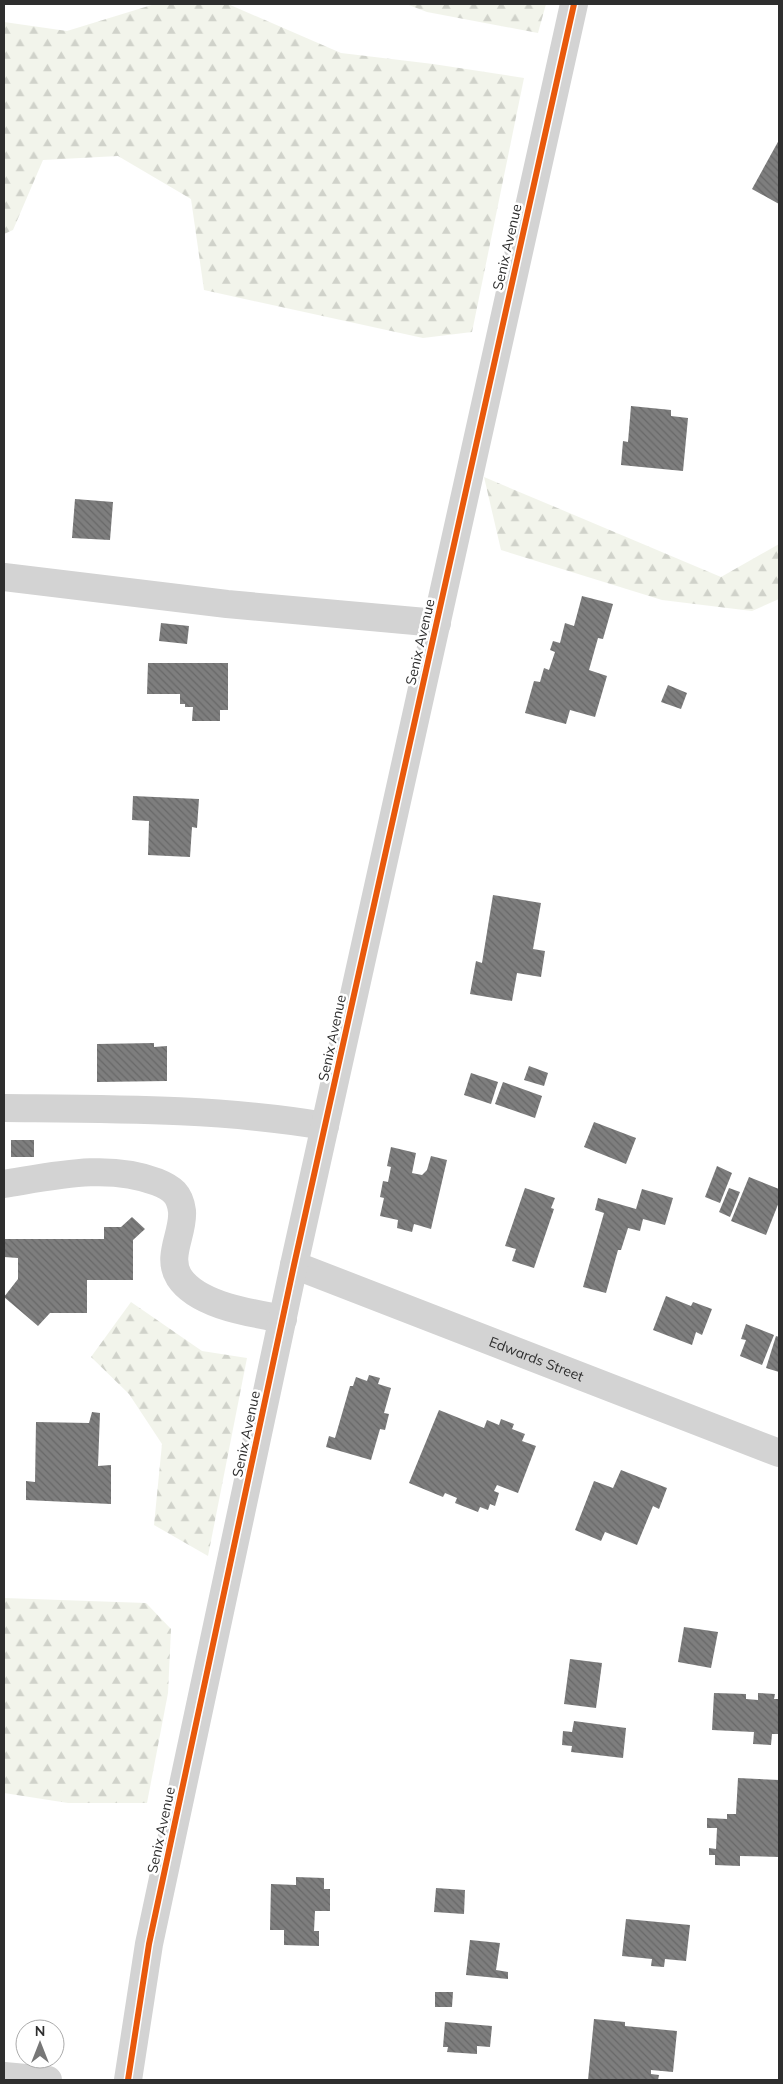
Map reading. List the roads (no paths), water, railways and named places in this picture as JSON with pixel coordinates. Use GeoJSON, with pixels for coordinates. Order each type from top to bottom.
{"type":"FeatureCollection","features":[{"type":"Feature","properties":{"kind":"street","name":"Senix Avenue"},"geometry":{"type":"LineString","coordinates":[[128,2080],[150,1944],[294,1265],[574,4]]}},
{"type":"Feature","properties":{"kind":"street"},"geometry":{"type":"LineString","coordinates":[[4,577],[226,604],[437,623]]}},
{"type":"Feature","properties":{"kind":"street"},"geometry":{"type":"LineString","coordinates":[[4,1108],[219,1114],[280,1118],[325,1126]]}},
{"type":"Feature","properties":{"kind":"street"},"geometry":{"type":"LineString","coordinates":[[4,1184],[94,1172],[115,1172],[138,1174],[171,1188],[180,1198],[182,1213],[174,1263],[180,1278],[194,1291],[214,1302],[244,1311],[283,1319]]}},
{"type":"Feature","properties":{"kind":"street","name":"Edwards Street"},"geometry":{"type":"LineString","coordinates":[[294,1265],[779,1453]]}},
{"type":"Feature","properties":{"kind":"street"},"geometry":{"type":"LineString","coordinates":[[4,2076],[48,2080]]}}]}
